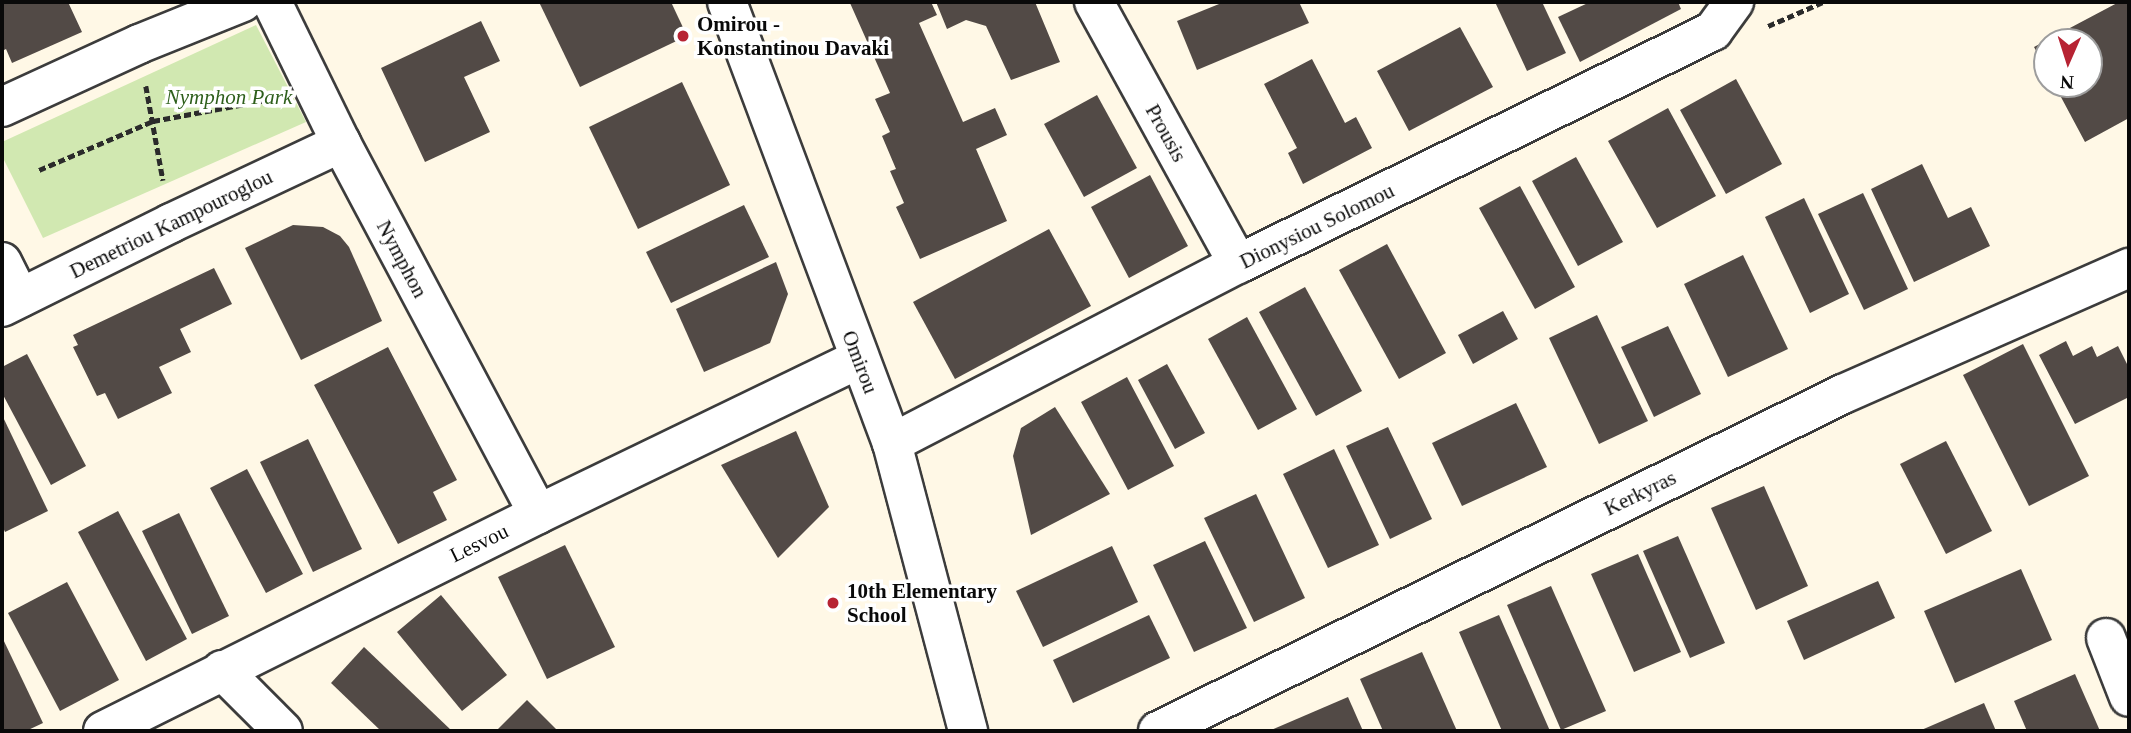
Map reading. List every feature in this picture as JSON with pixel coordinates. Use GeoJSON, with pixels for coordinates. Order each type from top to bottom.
{"type":"FeatureCollection","features":[{"type":"Feature","properties":{"kind":"street"},"geometry":{"type":"LineString","coordinates":[[2,107],[139,44],[243,2]]}},
{"type":"Feature","properties":{"kind":"street","name":"Nymphon"},"geometry":{"type":"LineString","coordinates":[[272,2],[341,143],[538,514]]}},
{"type":"Feature","properties":{"kind":"street","name":"Omirou"},"geometry":{"type":"LineString","coordinates":[[728,2],[858,359],[892,443],[968,731]]}},
{"type":"Feature","properties":{"kind":"street","name":"Prousis"},"geometry":{"type":"LineString","coordinates":[[1094,2],[1238,264]]}},
{"type":"Feature","properties":{"kind":"street","name":"Dionysiou Solomou"},"geometry":{"type":"LineString","coordinates":[[892,443],[1238,264],[1713,31],[1734,2]]}},
{"type":"Feature","properties":{"kind":"street","name":"Demetriou Kampouroglou"},"geometry":{"type":"LineString","coordinates":[[11,302],[171,222],[341,143]]}},
{"type":"Feature","properties":{"kind":"street"},"geometry":{"type":"LineString","coordinates":[[2,262],[11,302]]}},
{"type":"Feature","properties":{"kind":"street","name":"Kerkyras"},"geometry":{"type":"LineString","coordinates":[[1174,728],[1843,394],[2129,268]]}},
{"type":"Feature","properties":{"kind":"street","name":"Lesvou"},"geometry":{"type":"LineString","coordinates":[[103,731],[538,514],[858,359]]}},
{"type":"Feature","properties":{"kind":"street"},"geometry":{"type":"LineString","coordinates":[[2106,638],[2129,697]]}},
{"type":"Feature","properties":{"kind":"street"},"geometry":{"type":"LineString","coordinates":[[222,670],[283,731]]}},
{"type":"Feature","properties":{"kind":"path"},"geometry":{"type":"LineString","coordinates":[[139,44],[171,222]]}},
{"type":"Feature","properties":{"kind":"path"},"geometry":{"type":"LineString","coordinates":[[39,170],[153,121],[273,99]]}},
{"type":"Feature","properties":{"kind":"green space","name":"Nymphon Park"},"geometry":{"type":"Polygon","coordinates":[[[256,25],[306,122],[43,238],[2,156],[2,142],[256,25]]]}},
{"type":"Feature","properties":{"kind":"building"},"geometry":{"type":"Polygon","coordinates":[[[2,2],[68,2],[82,32],[12,63],[6,49],[2,51],[2,2]]]}},
{"type":"Feature","properties":{"kind":"building"},"geometry":{"type":"Polygon","coordinates":[[[539,2],[671,2],[687,36],[580,87],[539,2]]]}},
{"type":"Feature","properties":{"kind":"building"},"geometry":{"type":"Polygon","coordinates":[[[931,2],[937,15],[919,23],[963,122],[995,108],[1007,135],[976,149],[1007,221],[920,259],[896,207],[904,203],[890,171],[896,169],[882,136],[890,132],[875,99],[890,93],[850,3],[931,2]]]}},
{"type":"Feature","properties":{"kind":"building"},"geometry":{"type":"Polygon","coordinates":[[[936,2],[1035,2],[1060,62],[1011,80],[986,26],[966,20],[947,29],[936,2]]]}},
{"type":"Feature","properties":{"kind":"building"},"geometry":{"type":"Polygon","coordinates":[[[1224,2],[1299,2],[1309,23],[1197,70],[1177,21],[1224,2]]]}},
{"type":"Feature","properties":{"kind":"building"},"geometry":{"type":"Polygon","coordinates":[[[1495,2],[1542,2],[1566,53],[1527,71],[1495,2]]]}},
{"type":"Feature","properties":{"kind":"building"},"geometry":{"type":"Polygon","coordinates":[[[1590,2],[1678,2],[1681,9],[1580,62],[1558,17],[1590,2]]]}},
{"type":"Feature","properties":{"kind":"building"},"geometry":{"type":"Polygon","coordinates":[[[2119,2],[2129,2],[2129,118],[2085,142],[2061,98],[2103,98],[2103,28],[2070,28],[2119,2]]]}},
{"type":"Feature","properties":{"kind":"building"},"geometry":{"type":"Polygon","coordinates":[[[481,21],[500,61],[464,77],[490,132],[425,162],[381,68],[481,21]]]}},
{"type":"Feature","properties":{"kind":"building"},"geometry":{"type":"Polygon","coordinates":[[[1460,27],[1493,87],[1409,131],[1377,71],[1460,27]]]}},
{"type":"Feature","properties":{"kind":"building"},"geometry":{"type":"Polygon","coordinates":[[[1312,59],[1345,123],[1356,117],[1372,148],[1303,184],[1288,153],[1297,148],[1264,84],[1312,59]]]}},
{"type":"Feature","properties":{"kind":"building"},"geometry":{"type":"Polygon","coordinates":[[[1736,79],[1782,164],[1726,194],[1680,110],[1736,79]]]}},
{"type":"Feature","properties":{"kind":"building"},"geometry":{"type":"Polygon","coordinates":[[[682,82],[730,185],[638,229],[589,127],[682,82]]]}},
{"type":"Feature","properties":{"kind":"building"},"geometry":{"type":"Polygon","coordinates":[[[1097,95],[1137,168],[1084,197],[1044,124],[1097,95]]]}},
{"type":"Feature","properties":{"kind":"building"},"geometry":{"type":"Polygon","coordinates":[[[1668,108],[1716,196],[1657,228],[1608,141],[1668,108]]]}},
{"type":"Feature","properties":{"kind":"building"},"geometry":{"type":"Polygon","coordinates":[[[1576,157],[1623,242],[1578,266],[1532,181],[1576,157]]]}},
{"type":"Feature","properties":{"kind":"building"},"geometry":{"type":"Polygon","coordinates":[[[1922,164],[1948,218],[1971,207],[1990,246],[1914,282],[1871,189],[1922,164]]]}},
{"type":"Feature","properties":{"kind":"building"},"geometry":{"type":"Polygon","coordinates":[[[1150,175],[1188,246],[1129,278],[1091,207],[1150,175]]]}},
{"type":"Feature","properties":{"kind":"building"},"geometry":{"type":"Polygon","coordinates":[[[1520,186],[1575,287],[1535,309],[1479,208],[1520,186]]]}},
{"type":"Feature","properties":{"kind":"building"},"geometry":{"type":"Polygon","coordinates":[[[1863,193],[1908,289],[1864,310],[1818,214],[1863,193]]]}},
{"type":"Feature","properties":{"kind":"building"},"geometry":{"type":"Polygon","coordinates":[[[1804,198],[1849,294],[1810,313],[1765,217],[1804,198]]]}},
{"type":"Feature","properties":{"kind":"building"},"geometry":{"type":"Polygon","coordinates":[[[744,205],[769,257],[671,303],[646,252],[744,205]]]}},
{"type":"Feature","properties":{"kind":"building"},"geometry":{"type":"Polygon","coordinates":[[[293,225],[323,227],[340,236],[349,247],[382,321],[301,360],[245,248],[293,225]]]}},
{"type":"Feature","properties":{"kind":"building"},"geometry":{"type":"Polygon","coordinates":[[[1049,229],[1091,306],[955,379],[913,302],[1049,229]]]}},
{"type":"Feature","properties":{"kind":"building"},"geometry":{"type":"Polygon","coordinates":[[[1387,244],[1446,353],[1399,379],[1339,270],[1387,244]]]}},
{"type":"Feature","properties":{"kind":"building"},"geometry":{"type":"Polygon","coordinates":[[[1743,255],[1788,349],[1728,377],[1684,284],[1743,255]]]}},
{"type":"Feature","properties":{"kind":"building"},"geometry":{"type":"Polygon","coordinates":[[[776,262],[788,294],[770,343],[704,372],[676,309],[776,262]]]}},
{"type":"Feature","properties":{"kind":"building"},"geometry":{"type":"Polygon","coordinates":[[[214,268],[232,304],[180,329],[191,352],[159,367],[172,393],[118,419],[105,393],[97,396],[73,347],[78,345],[73,335],[214,268]]]}},
{"type":"Feature","properties":{"kind":"building"},"geometry":{"type":"Polygon","coordinates":[[[1305,287],[1362,391],[1316,416],[1259,312],[1305,287]]]}},
{"type":"Feature","properties":{"kind":"building"},"geometry":{"type":"Polygon","coordinates":[[[1503,311],[1518,339],[1473,364],[1458,335],[1503,311]]]}},
{"type":"Feature","properties":{"kind":"building"},"geometry":{"type":"Polygon","coordinates":[[[1597,315],[1648,421],[1599,444],[1549,338],[1597,315]]]}},
{"type":"Feature","properties":{"kind":"building"},"geometry":{"type":"Polygon","coordinates":[[[1247,317],[1297,409],[1258,430],[1208,339],[1247,317]]]}},
{"type":"Feature","properties":{"kind":"building"},"geometry":{"type":"Polygon","coordinates":[[[1668,326],[1701,394],[1654,417],[1621,347],[1668,326]]]}},
{"type":"Feature","properties":{"kind":"building"},"geometry":{"type":"Polygon","coordinates":[[[2066,341],[2073,356],[2092,346],[2097,357],[2118,346],[2129,368],[2129,397],[2075,424],[2039,355],[2066,341]]]}},
{"type":"Feature","properties":{"kind":"building"},"geometry":{"type":"Polygon","coordinates":[[[2023,344],[2089,476],[2029,506],[1963,375],[2023,344]]]}},
{"type":"Feature","properties":{"kind":"building"},"geometry":{"type":"Polygon","coordinates":[[[388,347],[457,480],[433,492],[447,520],[398,544],[314,385],[388,347]]]}},
{"type":"Feature","properties":{"kind":"building"},"geometry":{"type":"Polygon","coordinates":[[[27,354],[86,466],[51,485],[2,393],[2,367],[27,354]]]}},
{"type":"Feature","properties":{"kind":"building"},"geometry":{"type":"Polygon","coordinates":[[[1167,364],[1205,433],[1175,449],[1138,380],[1167,364]]]}},
{"type":"Feature","properties":{"kind":"building"},"geometry":{"type":"Polygon","coordinates":[[[1127,377],[1174,466],[1128,490],[1081,402],[1127,377]]]}},
{"type":"Feature","properties":{"kind":"building"},"geometry":{"type":"Polygon","coordinates":[[[1516,403],[1547,467],[1462,506],[1432,443],[1516,403]]]}},
{"type":"Feature","properties":{"kind":"building"},"geometry":{"type":"Polygon","coordinates":[[[1055,407],[1110,494],[1031,535],[1013,456],[1021,428],[1055,407]]]}},
{"type":"Feature","properties":{"kind":"building"},"geometry":{"type":"Polygon","coordinates":[[[2,415],[48,511],[5,532],[2,525],[2,415]]]}},
{"type":"Feature","properties":{"kind":"building"},"geometry":{"type":"Polygon","coordinates":[[[1388,427],[1432,519],[1390,539],[1346,446],[1388,427]]]}},
{"type":"Feature","properties":{"kind":"building"},"geometry":{"type":"Polygon","coordinates":[[[796,431],[829,507],[778,558],[721,465],[796,431]]]}},
{"type":"Feature","properties":{"kind":"building"},"geometry":{"type":"Polygon","coordinates":[[[308,439],[362,549],[313,572],[260,462],[308,439]]]}},
{"type":"Feature","properties":{"kind":"building"},"geometry":{"type":"Polygon","coordinates":[[[1946,441],[1992,531],[1946,554],[1900,464],[1946,441]]]}},
{"type":"Feature","properties":{"kind":"building"},"geometry":{"type":"Polygon","coordinates":[[[1334,449],[1379,545],[1328,568],[1283,474],[1334,449]]]}},
{"type":"Feature","properties":{"kind":"building"},"geometry":{"type":"Polygon","coordinates":[[[247,469],[303,574],[266,593],[210,488],[247,469]]]}},
{"type":"Feature","properties":{"kind":"building"},"geometry":{"type":"Polygon","coordinates":[[[1764,486],[1808,586],[1756,610],[1711,508],[1764,486]]]}},
{"type":"Feature","properties":{"kind":"building"},"geometry":{"type":"Polygon","coordinates":[[[1256,494],[1305,598],[1254,622],[1204,518],[1256,494]]]}},
{"type":"Feature","properties":{"kind":"building"},"geometry":{"type":"Polygon","coordinates":[[[118,511],[187,639],[146,661],[78,532],[118,511]]]}},
{"type":"Feature","properties":{"kind":"building"},"geometry":{"type":"Polygon","coordinates":[[[179,513],[229,616],[192,634],[142,531],[179,513]]]}},
{"type":"Feature","properties":{"kind":"building"},"geometry":{"type":"Polygon","coordinates":[[[1678,536],[1725,643],[1690,658],[1643,551],[1678,536]]]}},
{"type":"Feature","properties":{"kind":"building"},"geometry":{"type":"Polygon","coordinates":[[[1205,541],[1247,628],[1194,652],[1153,565],[1205,541]]]}},
{"type":"Feature","properties":{"kind":"building"},"geometry":{"type":"Polygon","coordinates":[[[565,545],[615,647],[547,679],[498,577],[565,545]]]}},
{"type":"Feature","properties":{"kind":"building"},"geometry":{"type":"Polygon","coordinates":[[[1112,546],[1138,602],[1043,647],[1016,591],[1112,546]]]}},
{"type":"Feature","properties":{"kind":"building"},"geometry":{"type":"Polygon","coordinates":[[[1638,554],[1681,652],[1634,672],[1591,574],[1638,554]]]}},
{"type":"Feature","properties":{"kind":"building"},"geometry":{"type":"Polygon","coordinates":[[[2021,569],[2052,640],[1955,683],[1924,611],[2021,569]]]}},
{"type":"Feature","properties":{"kind":"building"},"geometry":{"type":"Polygon","coordinates":[[[1878,581],[1895,618],[1804,660],[1787,621],[1878,581]]]}},
{"type":"Feature","properties":{"kind":"building"},"geometry":{"type":"Polygon","coordinates":[[[67,582],[119,680],[60,711],[8,613],[67,582]]]}},
{"type":"Feature","properties":{"kind":"building"},"geometry":{"type":"Polygon","coordinates":[[[1551,586],[1606,711],[1561,730],[1507,605],[1551,586]]]}},
{"type":"Feature","properties":{"kind":"building"},"geometry":{"type":"Polygon","coordinates":[[[441,595],[507,675],[462,711],[397,632],[441,595]]]}},
{"type":"Feature","properties":{"kind":"building"},"geometry":{"type":"Polygon","coordinates":[[[1149,615],[1170,658],[1073,703],[1053,660],[1149,615]]]}},
{"type":"Feature","properties":{"kind":"building"},"geometry":{"type":"Polygon","coordinates":[[[1499,615],[1550,731],[1502,731],[1459,632],[1499,615]]]}},
{"type":"Feature","properties":{"kind":"building"},"geometry":{"type":"Polygon","coordinates":[[[2,637],[43,723],[26,731],[2,731],[2,637]]]}},
{"type":"Feature","properties":{"kind":"building"},"geometry":{"type":"Polygon","coordinates":[[[364,647],[452,731],[381,731],[331,683],[364,647]]]}},
{"type":"Feature","properties":{"kind":"building"},"geometry":{"type":"Polygon","coordinates":[[[1422,652],[1457,731],[1383,731],[1360,679],[1422,652]]]}},
{"type":"Feature","properties":{"kind":"building"},"geometry":{"type":"Polygon","coordinates":[[[2075,674],[2100,731],[2027,731],[2014,701],[2075,674]]]}},
{"type":"Feature","properties":{"kind":"building"},"geometry":{"type":"Polygon","coordinates":[[[1348,697],[1363,731],[1269,731],[1348,697]]]}},
{"type":"Feature","properties":{"kind":"building"},"geometry":{"type":"Polygon","coordinates":[[[527,700],[556,729],[496,731],[527,700]]]}},
{"type":"Feature","properties":{"kind":"building"},"geometry":{"type":"Polygon","coordinates":[[[1984,703],[1996,731],[1919,731],[1984,703]]]}},
{"type":"Feature","properties":{"kind":"place","name":"Omirou - Konstantinou Davaki"},"geometry":{"type":"Point","coordinates":[683,36]}},
{"type":"Feature","properties":{"kind":"place","name":"10th Elementary School"},"geometry":{"type":"Point","coordinates":[833,603]}}]}
